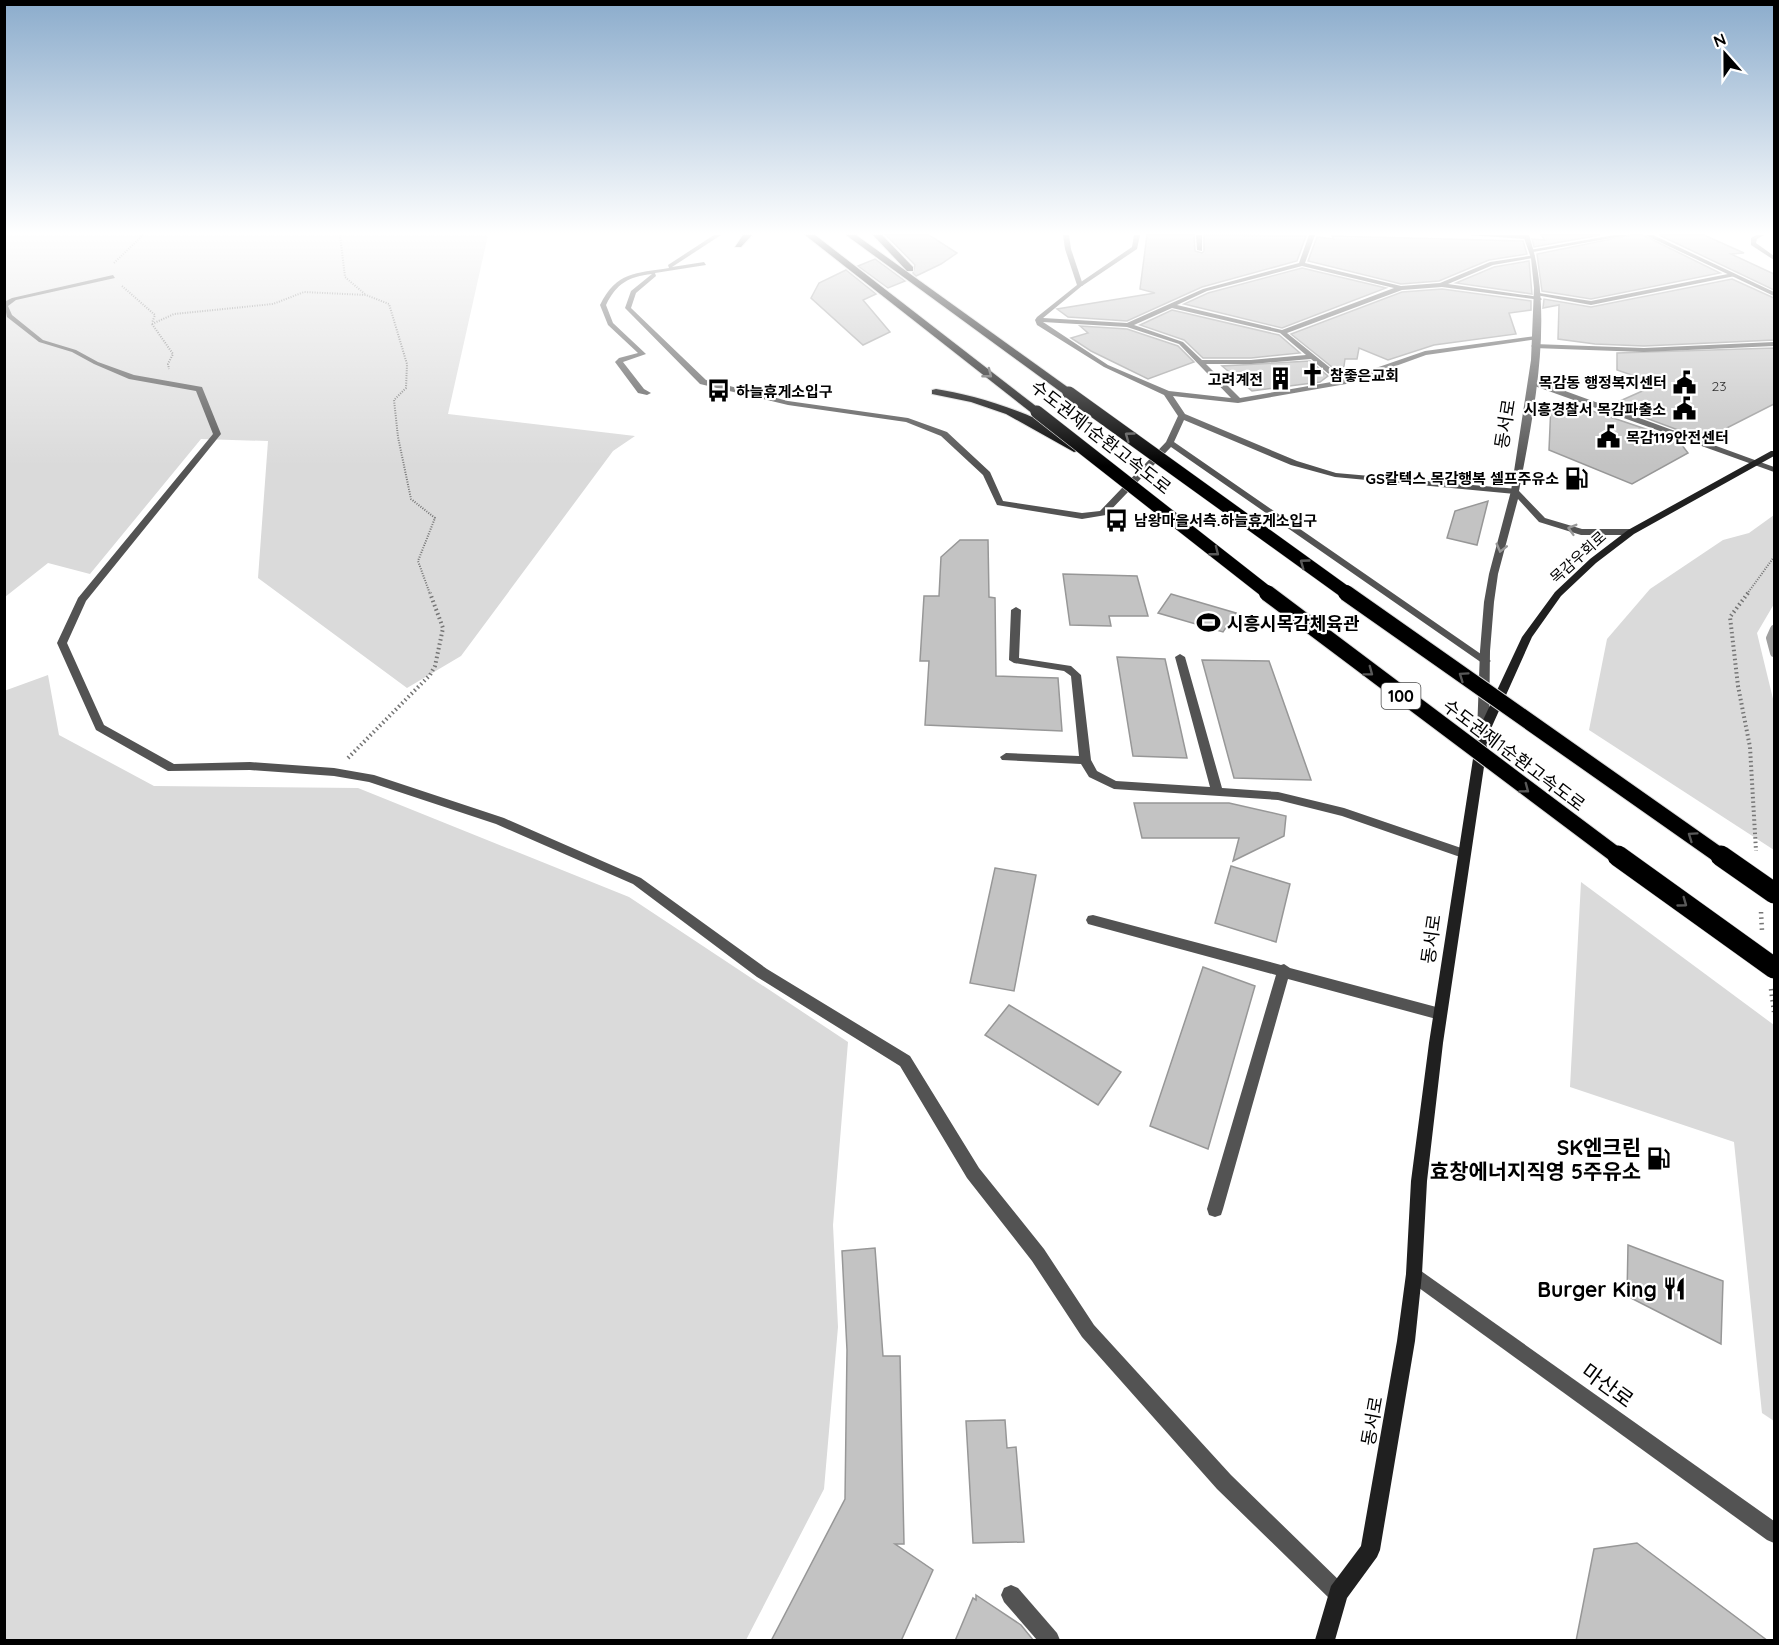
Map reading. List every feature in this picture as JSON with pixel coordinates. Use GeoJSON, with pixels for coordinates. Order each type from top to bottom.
{"type":"FeatureCollection","features":[{"type":"Feature","properties":{"kind":"highway","name":"수도권제1순환고속도로"},"geometry":{"type":"LineString","coordinates":[[908,312],[1340,650],[1533,795],[1774,968]]}},
{"type":"Feature","properties":{"kind":"highway","name":"수도권제1순환고속도로"},"geometry":{"type":"LineString","coordinates":[[958,312],[1368,609],[1774,893]]}},
{"type":"Feature","properties":{"kind":"highway"},"geometry":{"type":"LineString","coordinates":[[936,392],[971,397],[1030,421],[1110,470]]}},
{"type":"Feature","properties":{"kind":"main road","name":"목감우회로"},"geometry":{"type":"LineString","coordinates":[[1483,733],[1527,637],[1558,594],[1593,561],[1630,532],[1774,453]]}},
{"type":"Feature","properties":{"kind":"main road","name":"동서로"},"geometry":{"type":"LineString","coordinates":[[1325,1641],[1338,1593],[1370,1550],[1406,1341],[1414,1274],[1419,1181],[1440,1014],[1483,733]]}},
{"type":"Feature","properties":{"kind":"street"},"geometry":{"type":"LineString","coordinates":[[7,312],[9,316],[41,340],[74,351],[96,363],[132,377],[199,389],[217,434],[81,600],[62,643],[100,726],[172,768],[250,765],[334,772],[370,778],[500,821],[637,881],[762,973],[905,1061],[973,1173],[1038,1255],[1088,1331],[1224,1482],[1338,1593]]}},
{"type":"Feature","properties":{"kind":"street"},"geometry":{"type":"LineString","coordinates":[[605,312],[610,324],[643,354],[621,359],[619,362],[641,391],[647,393]]}},
{"type":"Feature","properties":{"kind":"street"},"geometry":{"type":"LineString","coordinates":[[632,312],[700,383],[788,403],[908,420],[929,426],[944,434],[973,459],[991,481],[1000,503],[1030,510],[1082,516],[1103,513],[1170,443],[1182,416]]}},
{"type":"Feature","properties":{"kind":"street"},"geometry":{"type":"LineString","coordinates":[[1038,320],[1046,312]]}},
{"type":"Feature","properties":{"kind":"street"},"geometry":{"type":"LineString","coordinates":[[1128,325],[1155,312]]}},
{"type":"Feature","properties":{"kind":"street"},"geometry":{"type":"LineString","coordinates":[[1197,312],[1282,332],[1343,382]]}},
{"type":"Feature","properties":{"kind":"street"},"geometry":{"type":"LineString","coordinates":[[1282,332],[1337,312]]}},
{"type":"Feature","properties":{"kind":"street","name":"동서로"},"geometry":{"type":"LineString","coordinates":[[1483,733],[1489,601],[1515,491],[1532,382],[1538,312]]}},
{"type":"Feature","properties":{"kind":"street"},"geometry":{"type":"LineString","coordinates":[[1038,320],[1128,325],[1181,343],[1238,401]]}},
{"type":"Feature","properties":{"kind":"street"},"geometry":{"type":"LineString","coordinates":[[1038,320],[1040,325],[1106,366],[1167,393],[1238,401],[1343,382],[1425,352],[1536,338]]}},
{"type":"Feature","properties":{"kind":"street"},"geometry":{"type":"LineString","coordinates":[[1534,346],[1644,350],[1774,344]]}},
{"type":"Feature","properties":{"kind":"street"},"geometry":{"type":"LineString","coordinates":[[1201,362],[1251,362],[1312,357]]}},
{"type":"Feature","properties":{"kind":"street"},"geometry":{"type":"LineString","coordinates":[[1532,382],[1774,470]]}},
{"type":"Feature","properties":{"kind":"street"},"geometry":{"type":"LineString","coordinates":[[1167,393],[1182,416],[1294,463],[1335,475],[1515,491],[1542,520],[1581,532],[1630,532]]}},
{"type":"Feature","properties":{"kind":"street"},"geometry":{"type":"LineString","coordinates":[[1170,443],[1486,660]]}},
{"type":"Feature","properties":{"kind":"street"},"geometry":{"type":"LineString","coordinates":[[1016,610],[1014,660],[1067,668],[1076,675],[1085,760],[1093,774],[1114,785],[1217,790],[1278,796],[1344,812],[1463,853]]}},
{"type":"Feature","properties":{"kind":"street"},"geometry":{"type":"LineString","coordinates":[[1180,657],[1217,790]]}},
{"type":"Feature","properties":{"kind":"street"},"geometry":{"type":"LineString","coordinates":[[1006,757],[1085,760]]}},
{"type":"Feature","properties":{"kind":"street"},"geometry":{"type":"LineString","coordinates":[[1093,920],[1440,1014]]}},
{"type":"Feature","properties":{"kind":"street"},"geometry":{"type":"LineString","coordinates":[[1215,1209],[1284,970]]}},
{"type":"Feature","properties":{"kind":"street","name":"마산로"},"geometry":{"type":"LineString","coordinates":[[1414,1274],[1774,1533]]}},
{"type":"Feature","properties":{"kind":"street"},"geometry":{"type":"LineString","coordinates":[[1011,1595],[1050,1641]]}},
{"type":"Feature","properties":{"kind":"path"},"geometry":{"type":"LineString","coordinates":[[172,383],[168,364],[173,354],[152,324],[174,314],[196,312]]}},
{"type":"Feature","properties":{"kind":"path"},"geometry":{"type":"LineString","coordinates":[[334,772],[430,675],[438,657],[443,628],[418,561],[435,519],[411,499],[398,437],[394,400],[406,388],[407,364],[391,312]]}},
{"type":"Feature","properties":{"kind":"path"},"geometry":{"type":"LineString","coordinates":[[1756,849],[1750,747],[1738,686],[1730,617],[1774,557]]}},
{"type":"Feature","properties":{"kind":"shaded area"},"geometry":{"type":"Polygon","coordinates":[[[5,312],[471,312],[448,414],[635,436],[613,451],[461,656],[407,688],[258,578],[268,441],[201,439],[90,574],[48,563],[5,597],[5,312]]]}},
{"type":"Feature","properties":{"kind":"shaded area"},"geometry":{"type":"Polygon","coordinates":[[[1774,515],[1774,604],[1757,633],[1774,703],[1774,850],[1589,730],[1607,639],[1650,589],[1723,540],[1749,533],[1774,515]]]}},
{"type":"Feature","properties":{"kind":"shaded area"},"geometry":{"type":"Polygon","coordinates":[[[48,675],[59,735],[154,786],[358,788],[629,897],[848,1042],[833,1225],[838,1327],[824,1489],[746,1640],[5,1640],[4,691],[48,675]]]}},
{"type":"Feature","properties":{"kind":"shaded area"},"geometry":{"type":"Polygon","coordinates":[[[1581,882],[1774,1025],[1774,1421],[1762,1413],[1734,1142],[1570,1087],[1581,882]]]}},
{"type":"Feature","properties":{"kind":"building"},"geometry":{"type":"Polygon","coordinates":[[[826,312],[873,312],[890,332],[863,345],[826,312]]]}},
{"type":"Feature","properties":{"kind":"building"},"geometry":{"type":"Polygon","coordinates":[[[1061,312],[1147,312],[1127,321],[1068,317],[1061,312]]]}},
{"type":"Feature","properties":{"kind":"building"},"geometry":{"type":"Polygon","coordinates":[[[1168,312],[1180,312],[1279,335],[1300,353],[1251,358],[1203,358],[1184,340],[1140,325],[1168,312]]]}},
{"type":"Feature","properties":{"kind":"building"},"geometry":{"type":"Polygon","coordinates":[[[1216,312],[1324,312],[1282,328],[1216,312]]]}},
{"type":"Feature","properties":{"kind":"building"},"geometry":{"type":"Polygon","coordinates":[[[1350,312],[1518,312],[1509,313],[1516,334],[1434,345],[1388,360],[1359,348],[1357,359],[1345,359],[1344,366],[1337,371],[1291,334],[1350,312]]]}},
{"type":"Feature","properties":{"kind":"building"},"geometry":{"type":"Polygon","coordinates":[[[1559,312],[1774,312],[1774,340],[1644,346],[1595,344],[1558,339],[1559,312]]]}},
{"type":"Feature","properties":{"kind":"building"},"geometry":{"type":"Polygon","coordinates":[[[1080,326],[1127,329],[1178,346],[1194,362],[1148,379],[1091,351],[1071,338],[1088,333],[1080,326]]]}},
{"type":"Feature","properties":{"kind":"building"},"geometry":{"type":"Polygon","coordinates":[[[1774,348],[1774,404],[1717,433],[1686,433],[1611,405],[1658,384],[1617,370],[1617,353],[1774,348]]]}},
{"type":"Feature","properties":{"kind":"building"},"geometry":{"type":"Polygon","coordinates":[[[1310,361],[1328,376],[1320,382],[1252,391],[1222,366],[1310,361]]]}},
{"type":"Feature","properties":{"kind":"building","name":"목감119안전센터"},"geometry":{"type":"Polygon","coordinates":[[[1563,401],[1678,440],[1688,453],[1632,484],[1549,450],[1551,403],[1563,401]]]}},
{"type":"Feature","properties":{"kind":"building"},"geometry":{"type":"Polygon","coordinates":[[[1488,501],[1477,545],[1447,538],[1455,511],[1488,501]]]}},
{"type":"Feature","properties":{"kind":"building"},"geometry":{"type":"Polygon","coordinates":[[[960,540],[988,540],[989,597],[995,598],[996,676],[1058,678],[1062,731],[925,725],[929,661],[920,661],[924,596],[939,596],[941,557],[960,540]]]}},
{"type":"Feature","properties":{"kind":"building"},"geometry":{"type":"Polygon","coordinates":[[[1063,574],[1137,576],[1148,616],[1109,616],[1111,626],[1070,625],[1063,574]]]}},
{"type":"Feature","properties":{"kind":"building","name":"시흥시목감체육관"},"geometry":{"type":"Polygon","coordinates":[[[1171,594],[1236,613],[1223,632],[1158,613],[1171,594]]]}},
{"type":"Feature","properties":{"kind":"building"},"geometry":{"type":"Polygon","coordinates":[[[1117,657],[1165,659],[1187,758],[1133,756],[1117,657]]]}},
{"type":"Feature","properties":{"kind":"building"},"geometry":{"type":"Polygon","coordinates":[[[1202,660],[1269,661],[1311,780],[1234,778],[1202,660]]]}},
{"type":"Feature","properties":{"kind":"building"},"geometry":{"type":"Polygon","coordinates":[[[1134,803],[1229,803],[1286,816],[1284,836],[1233,861],[1239,838],[1142,838],[1134,803]]]}},
{"type":"Feature","properties":{"kind":"building"},"geometry":{"type":"Polygon","coordinates":[[[1231,866],[1290,884],[1276,942],[1215,923],[1231,866]]]}},
{"type":"Feature","properties":{"kind":"building"},"geometry":{"type":"Polygon","coordinates":[[[995,868],[1036,875],[1014,991],[970,983],[995,868]]]}},
{"type":"Feature","properties":{"kind":"building"},"geometry":{"type":"Polygon","coordinates":[[[1203,967],[1255,986],[1208,1149],[1150,1126],[1203,967]]]}},
{"type":"Feature","properties":{"kind":"building"},"geometry":{"type":"Polygon","coordinates":[[[1009,1005],[1121,1072],[1098,1105],[985,1035],[1009,1005]]]}},
{"type":"Feature","properties":{"kind":"building","name":"Burger King"},"geometry":{"type":"Polygon","coordinates":[[[1628,1245],[1723,1281],[1721,1344],[1627,1296],[1628,1245]]]}},
{"type":"Feature","properties":{"kind":"building"},"geometry":{"type":"Polygon","coordinates":[[[875,1248],[883,1356],[900,1356],[904,1544],[895,1544],[933,1570],[901,1641],[771,1641],[845,1499],[847,1350],[842,1251],[875,1248]]]}},
{"type":"Feature","properties":{"kind":"building"},"geometry":{"type":"Polygon","coordinates":[[[1005,1420],[1007,1448],[1016,1447],[1024,1542],[973,1543],[966,1421],[1005,1420]]]}},
{"type":"Feature","properties":{"kind":"building"},"geometry":{"type":"Polygon","coordinates":[[[1637,1543],[1768,1641],[1576,1641],[1594,1549],[1637,1543]]]}},
{"type":"Feature","properties":{"kind":"building"},"geometry":{"type":"Polygon","coordinates":[[[976,1595],[1021,1625],[1034,1641],[955,1641],[973,1598],[976,1600],[976,1595]]]}},
{"type":"Feature","properties":{"kind":"waterway"},"geometry":{"type":"LineString","coordinates":[[1774,629],[1770,638],[1774,653]]}},
{"type":"Feature","properties":{"kind":"place","name":"참좋은교회"},"geometry":{"type":"Point","coordinates":[1312,375]}},
{"type":"Feature","properties":{"kind":"place","name":"고려계전"},"geometry":{"type":"Point","coordinates":[1281,379]}},
{"type":"Feature","properties":{"kind":"place","name":"목감동 행정복지센터"},"geometry":{"type":"Point","coordinates":[1685,382]}},
{"type":"Feature","properties":{"kind":"place","name":"하늘휴게소입구"},"geometry":{"type":"Point","coordinates":[718,391]}},
{"type":"Feature","properties":{"kind":"place","name":"시흥경찰서 목감파출소"},"geometry":{"type":"Point","coordinates":[1684,409]}},
{"type":"Feature","properties":{"kind":"place","name":"목감119안전센터"},"geometry":{"type":"Point","coordinates":[1608,437]}},
{"type":"Feature","properties":{"kind":"place","name":"GS칼텍스 목감행복 셀프주유소"},"geometry":{"type":"Point","coordinates":[1577,478]}},
{"type":"Feature","properties":{"kind":"place","name":"남왕마을서측.하늘휴게소입구"},"geometry":{"type":"Point","coordinates":[1116,520]}},
{"type":"Feature","properties":{"kind":"place","name":"시흥시목감체육관"},"geometry":{"type":"Point","coordinates":[1209,623]}},
{"type":"Feature","properties":{"kind":"place","name":"SK엔크린 효창에너지직영 5주유소"},"geometry":{"type":"Point","coordinates":[1659,1159]}},
{"type":"Feature","properties":{"kind":"place","name":"Burger King"},"geometry":{"type":"Point","coordinates":[1675,1289]}}]}
